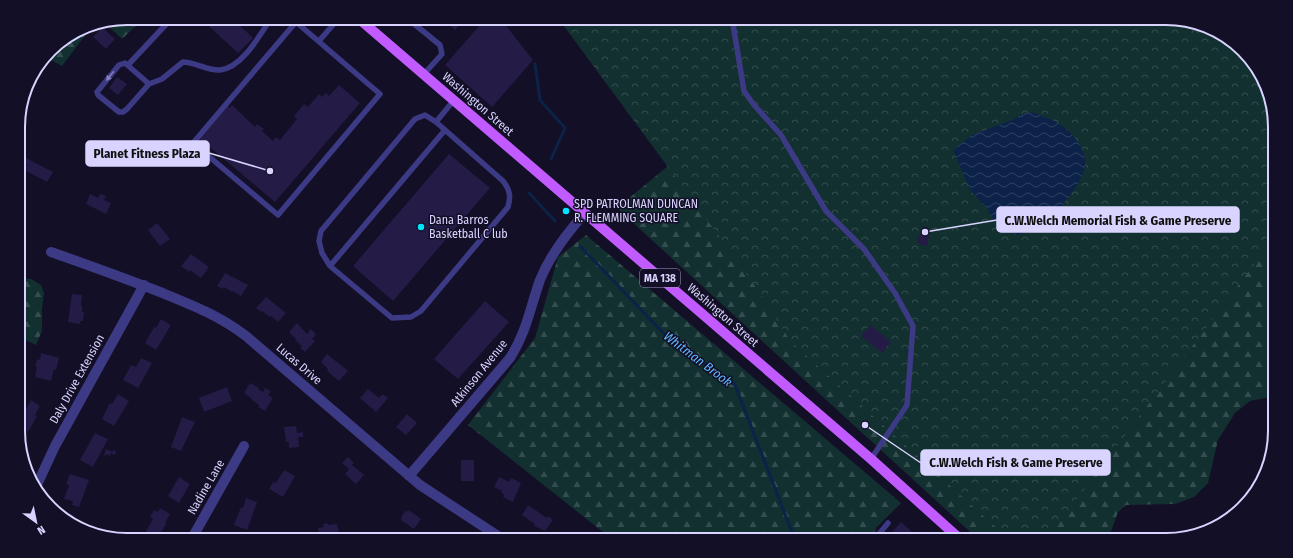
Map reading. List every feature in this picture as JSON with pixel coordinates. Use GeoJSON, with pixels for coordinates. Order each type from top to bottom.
{"type":"FeatureCollection","features":[{"type":"Feature","properties":{"kind":"main road","name":"Washington Street"},"geometry":{"type":"LineString","coordinates":[[368,25],[871,459],[953,533]]}},
{"type":"Feature","properties":{"kind":"street","name":"Atkinson Avenue"},"geometry":{"type":"LineString","coordinates":[[409,476],[510,358],[526,327],[540,280],[548,263],[567,235],[585,213]]}},
{"type":"Feature","properties":{"kind":"street","name":"Lucas Drive"},"geometry":{"type":"LineString","coordinates":[[51,252],[144,285],[212,313],[235,328],[433,495],[493,533]]}},
{"type":"Feature","properties":{"kind":"street","name":"Daly Drive Extension"},"geometry":{"type":"LineString","coordinates":[[39,481],[55,446],[144,285]]}},
{"type":"Feature","properties":{"kind":"street","name":"Nadine Lane"},"geometry":{"type":"LineString","coordinates":[[195,533],[244,446]]}},
{"type":"Feature","properties":{"kind":"lane"},"geometry":{"type":"LineString","coordinates":[[128,65],[165,25]]}},
{"type":"Feature","properties":{"kind":"lane"},"geometry":{"type":"LineString","coordinates":[[149,84],[125,62],[118,65],[97,92],[98,96],[119,112],[123,112],[149,84],[162,79],[183,62],[189,62],[203,67],[219,70],[231,66],[257,42],[267,25]]}},
{"type":"Feature","properties":{"kind":"lane"},"geometry":{"type":"LineString","coordinates":[[293,25],[193,143],[278,215],[380,94],[299,25]]}},
{"type":"Feature","properties":{"kind":"lane"},"geometry":{"type":"LineString","coordinates":[[319,42],[333,25]]}},
{"type":"Feature","properties":{"kind":"lane"},"geometry":{"type":"LineString","coordinates":[[416,25],[440,45],[442,54],[424,74]]}},
{"type":"Feature","properties":{"kind":"lane"},"geometry":{"type":"LineString","coordinates":[[733,25],[744,91],[754,105],[781,135],[826,211],[864,249],[896,293],[913,326],[907,405],[871,459]]}},
{"type":"Feature","properties":{"kind":"lane"},"geometry":{"type":"LineString","coordinates":[[436,122],[454,100]]}},
{"type":"Feature","properties":{"kind":"lane"},"geometry":{"type":"LineString","coordinates":[[425,116],[436,122],[445,130],[503,181],[509,188],[511,199],[508,208],[421,311],[411,317],[392,318],[330,266],[322,253],[319,242],[322,231],[415,119],[425,116]]}},
{"type":"Feature","properties":{"kind":"lane"},"geometry":{"type":"LineString","coordinates":[[330,266],[445,130]]}},
{"type":"Feature","properties":{"kind":"lane"},"geometry":{"type":"LineString","coordinates":[[880,533],[888,523]]}},
{"type":"Feature","properties":{"kind":"green space"},"geometry":{"type":"Polygon","coordinates":[[[137,25],[122,39],[109,27],[137,25]]]}},
{"type":"Feature","properties":{"kind":"green space"},"geometry":{"type":"Polygon","coordinates":[[[563,25],[1180,26],[1193,28],[1205,33],[1228,46],[1247,65],[1265,100],[1268,127],[1268,246],[1051,533],[1002,533],[791,342],[749,277],[563,25]]]}},
{"type":"Feature","properties":{"kind":"green space"},"geometry":{"type":"Polygon","coordinates":[[[839,25],[1166,25],[1193,28],[1217,39],[1238,55],[1254,76],[1265,100],[1268,127],[1268,397],[1250,401],[1235,413],[1218,440],[1208,483],[1194,497],[1175,504],[1126,505],[1118,512],[1110,533],[971,533],[617,208],[839,25]]]}},
{"type":"Feature","properties":{"kind":"green space"},"geometry":{"type":"Polygon","coordinates":[[[86,34],[62,66],[51,60],[70,42],[86,34]]]}},
{"type":"Feature","properties":{"kind":"green space"},"geometry":{"type":"Polygon","coordinates":[[[586,235],[901,503],[876,528],[876,533],[604,533],[468,425],[535,338],[558,257],[586,235]]]}},
{"type":"Feature","properties":{"kind":"green space"},"geometry":{"type":"Polygon","coordinates":[[[25,278],[31,279],[41,285],[44,293],[42,331],[36,345],[25,340],[25,278]]]}},
{"type":"Feature","properties":{"kind":"water"},"geometry":{"type":"Polygon","coordinates":[[[1031,112],[1046,117],[1073,135],[1082,148],[1085,163],[1080,179],[1063,204],[1064,211],[1054,214],[1033,230],[1015,235],[1011,224],[997,222],[994,220],[986,207],[970,190],[953,150],[972,135],[1031,112]]]}},
{"type":"Feature","properties":{"kind":"building"},"geometry":{"type":"Polygon","coordinates":[[[208,25],[239,25],[253,38],[238,53],[208,25]]]}},
{"type":"Feature","properties":{"kind":"building"},"geometry":{"type":"Polygon","coordinates":[[[449,25],[459,25],[455,30],[449,25]]]}},
{"type":"Feature","properties":{"kind":"building"},"geometry":{"type":"Polygon","coordinates":[[[480,25],[506,25],[533,60],[492,107],[445,65],[480,25]]]}},
{"type":"Feature","properties":{"kind":"building"},"geometry":{"type":"Polygon","coordinates":[[[103,28],[115,39],[106,49],[93,37],[103,28]]]}},
{"type":"Feature","properties":{"kind":"building"},"geometry":{"type":"Polygon","coordinates":[[[117,77],[127,84],[118,95],[109,88],[117,77]]]}},
{"type":"Feature","properties":{"kind":"building"},"geometry":{"type":"Polygon","coordinates":[[[339,85],[360,103],[275,202],[200,139],[228,106],[230,108],[232,105],[255,127],[257,124],[264,129],[262,131],[273,141],[276,137],[280,140],[297,119],[294,116],[304,104],[308,107],[319,94],[322,97],[326,93],[329,96],[339,85]]]}},
{"type":"Feature","properties":{"kind":"building","name":"Dana Barros Basketball C lub"},"geometry":{"type":"Polygon","coordinates":[[[449,154],[490,188],[393,301],[353,266],[449,154]]]}},
{"type":"Feature","properties":{"kind":"building"},"geometry":{"type":"Polygon","coordinates":[[[25,158],[53,172],[47,182],[25,171],[27,165],[25,164],[25,158]]]}},
{"type":"Feature","properties":{"kind":"building"},"geometry":{"type":"Polygon","coordinates":[[[90,194],[98,198],[100,194],[106,196],[104,200],[111,203],[106,214],[86,204],[90,194]]]}},
{"type":"Feature","properties":{"kind":"building"},"geometry":{"type":"Polygon","coordinates":[[[157,223],[170,239],[160,246],[148,230],[157,223]]]}},
{"type":"Feature","properties":{"kind":"building"},"geometry":{"type":"Polygon","coordinates":[[[919,234],[929,236],[927,246],[917,243],[919,234]]]}},
{"type":"Feature","properties":{"kind":"building"},"geometry":{"type":"Polygon","coordinates":[[[191,254],[209,267],[201,278],[190,270],[189,272],[181,266],[191,254]]]}},
{"type":"Feature","properties":{"kind":"building"},"geometry":{"type":"Polygon","coordinates":[[[225,273],[248,285],[241,296],[224,287],[223,289],[217,286],[225,273]]]}},
{"type":"Feature","properties":{"kind":"building"},"geometry":{"type":"Polygon","coordinates":[[[72,294],[82,295],[81,306],[82,312],[84,312],[83,321],[80,321],[80,324],[68,322],[72,294]]]}},
{"type":"Feature","properties":{"kind":"building"},"geometry":{"type":"Polygon","coordinates":[[[266,297],[286,313],[278,322],[271,316],[270,317],[256,308],[266,297]]]}},
{"type":"Feature","properties":{"kind":"building"},"geometry":{"type":"Polygon","coordinates":[[[485,301],[509,322],[458,379],[434,359],[485,301]]]}},
{"type":"Feature","properties":{"kind":"building"},"geometry":{"type":"Polygon","coordinates":[[[161,319],[171,325],[156,350],[145,343],[154,327],[156,328],[161,319]]]}},
{"type":"Feature","properties":{"kind":"building"},"geometry":{"type":"Polygon","coordinates":[[[297,323],[307,334],[311,329],[316,334],[312,339],[315,341],[305,352],[300,348],[302,346],[289,332],[297,323]]]}},
{"type":"Feature","properties":{"kind":"building"},"geometry":{"type":"Polygon","coordinates":[[[870,325],[891,342],[882,353],[861,336],[870,325]]]}},
{"type":"Feature","properties":{"kind":"building"},"geometry":{"type":"Polygon","coordinates":[[[41,353],[59,358],[51,381],[35,377],[37,367],[35,366],[37,360],[40,359],[41,353]]]}},
{"type":"Feature","properties":{"kind":"building"},"geometry":{"type":"Polygon","coordinates":[[[327,354],[348,371],[339,381],[327,371],[328,369],[321,362],[327,354]]]}},
{"type":"Feature","properties":{"kind":"building"},"geometry":{"type":"Polygon","coordinates":[[[141,358],[152,363],[138,388],[123,380],[131,365],[136,367],[141,358]]]}},
{"type":"Feature","properties":{"kind":"building"},"geometry":{"type":"Polygon","coordinates":[[[250,383],[263,392],[265,388],[271,391],[268,395],[273,398],[265,411],[258,407],[259,405],[244,393],[250,383]]]}},
{"type":"Feature","properties":{"kind":"building"},"geometry":{"type":"Polygon","coordinates":[[[227,387],[232,401],[204,412],[199,398],[227,387]]]}},
{"type":"Feature","properties":{"kind":"building"},"geometry":{"type":"Polygon","coordinates":[[[368,389],[379,398],[383,394],[388,398],[376,412],[360,398],[368,389]]]}},
{"type":"Feature","properties":{"kind":"building"},"geometry":{"type":"Polygon","coordinates":[[[118,394],[129,401],[114,426],[102,419],[110,403],[112,404],[118,394]]]}},
{"type":"Feature","properties":{"kind":"building"},"geometry":{"type":"Polygon","coordinates":[[[31,400],[40,406],[35,415],[37,416],[28,432],[25,430],[25,410],[31,400]]]}},
{"type":"Feature","properties":{"kind":"building"},"geometry":{"type":"Polygon","coordinates":[[[407,414],[417,423],[406,435],[396,427],[407,414]]]}},
{"type":"Feature","properties":{"kind":"building"},"geometry":{"type":"Polygon","coordinates":[[[182,417],[195,422],[181,451],[171,447],[182,417]]]}},
{"type":"Feature","properties":{"kind":"building"},"geometry":{"type":"Polygon","coordinates":[[[296,426],[297,433],[303,432],[303,437],[298,437],[299,447],[289,448],[289,442],[286,442],[284,427],[296,426]]]}},
{"type":"Feature","properties":{"kind":"building"},"geometry":{"type":"Polygon","coordinates":[[[95,433],[108,439],[93,467],[80,460],[95,433]]]}},
{"type":"Feature","properties":{"kind":"building"},"geometry":{"type":"Polygon","coordinates":[[[106,449],[112,452],[113,450],[116,451],[115,455],[111,453],[110,456],[106,454],[106,456],[104,455],[106,449]]]}},
{"type":"Feature","properties":{"kind":"building"},"geometry":{"type":"Polygon","coordinates":[[[348,457],[354,463],[352,465],[364,475],[356,484],[345,474],[349,469],[342,463],[348,457]]]}},
{"type":"Feature","properties":{"kind":"building"},"geometry":{"type":"Polygon","coordinates":[[[461,460],[474,460],[474,481],[461,481],[461,460]]]}},
{"type":"Feature","properties":{"kind":"building"},"geometry":{"type":"Polygon","coordinates":[[[284,470],[295,476],[283,497],[269,489],[273,482],[276,483],[284,470]]]}},
{"type":"Feature","properties":{"kind":"building"},"geometry":{"type":"Polygon","coordinates":[[[70,474],[89,480],[79,507],[72,505],[73,501],[64,499],[69,485],[66,484],[70,474]]]}},
{"type":"Feature","properties":{"kind":"building"},"geometry":{"type":"Polygon","coordinates":[[[179,477],[190,484],[179,503],[168,496],[179,477]]]}},
{"type":"Feature","properties":{"kind":"building"},"geometry":{"type":"Polygon","coordinates":[[[499,477],[509,482],[511,478],[521,483],[513,502],[503,497],[504,494],[501,493],[502,491],[494,487],[499,477]]]}},
{"type":"Feature","properties":{"kind":"building"},"geometry":{"type":"Polygon","coordinates":[[[246,498],[257,502],[247,530],[234,525],[241,507],[243,508],[246,498]]]}},
{"type":"Feature","properties":{"kind":"building"},"geometry":{"type":"Polygon","coordinates":[[[528,505],[547,518],[548,516],[553,520],[545,531],[534,526],[535,524],[522,515],[528,505]]]}},
{"type":"Feature","properties":{"kind":"building"},"geometry":{"type":"Polygon","coordinates":[[[160,508],[170,514],[165,523],[167,523],[161,533],[145,533],[153,519],[150,517],[154,510],[158,512],[160,508]]]}},
{"type":"Feature","properties":{"kind":"building"},"geometry":{"type":"Polygon","coordinates":[[[406,510],[408,512],[409,510],[421,519],[414,529],[401,520],[401,517],[406,510]]]}},
{"type":"Feature","properties":{"kind":"building"},"geometry":{"type":"Polygon","coordinates":[[[901,522],[913,533],[891,533],[901,522]]]}},
{"type":"Feature","properties":{"kind":"building"},"geometry":{"type":"Polygon","coordinates":[[[323,524],[337,524],[339,533],[319,533],[318,528],[324,527],[323,524]]]}},
{"type":"Feature","properties":{"kind":"waterway","name":"Whitman Brook"},"geometry":{"type":"LineString","coordinates":[[535,64],[540,100],[565,128],[551,159]]}},
{"type":"Feature","properties":{"kind":"waterway","name":"Whitman Brook"},"geometry":{"type":"LineString","coordinates":[[529,193],[555,221]]}},
{"type":"Feature","properties":{"kind":"waterway","name":"Whitman Brook"},"geometry":{"type":"LineString","coordinates":[[580,246],[669,339],[735,385],[792,533]]}},
{"type":"Feature","properties":{"kind":"place","name":"Planet Fitness Plaza"},"geometry":{"type":"Point","coordinates":[270,171]}},
{"type":"Feature","properties":{"kind":"place","name":"SPD PATROLMAN DUNCAN R. FLEMMING SQUARE"},"geometry":{"type":"Point","coordinates":[566,211]}},
{"type":"Feature","properties":{"kind":"place","name":"Dana Barros Basketball C lub"},"geometry":{"type":"Point","coordinates":[421,227]}},
{"type":"Feature","properties":{"kind":"place","name":"C.W.Welch Memorial Fish & Game Preserve"},"geometry":{"type":"Point","coordinates":[925,232]}},
{"type":"Feature","properties":{"kind":"place","name":"C.W.Welch Fish & Game Preserve"},"geometry":{"type":"Point","coordinates":[865,425]}}]}
